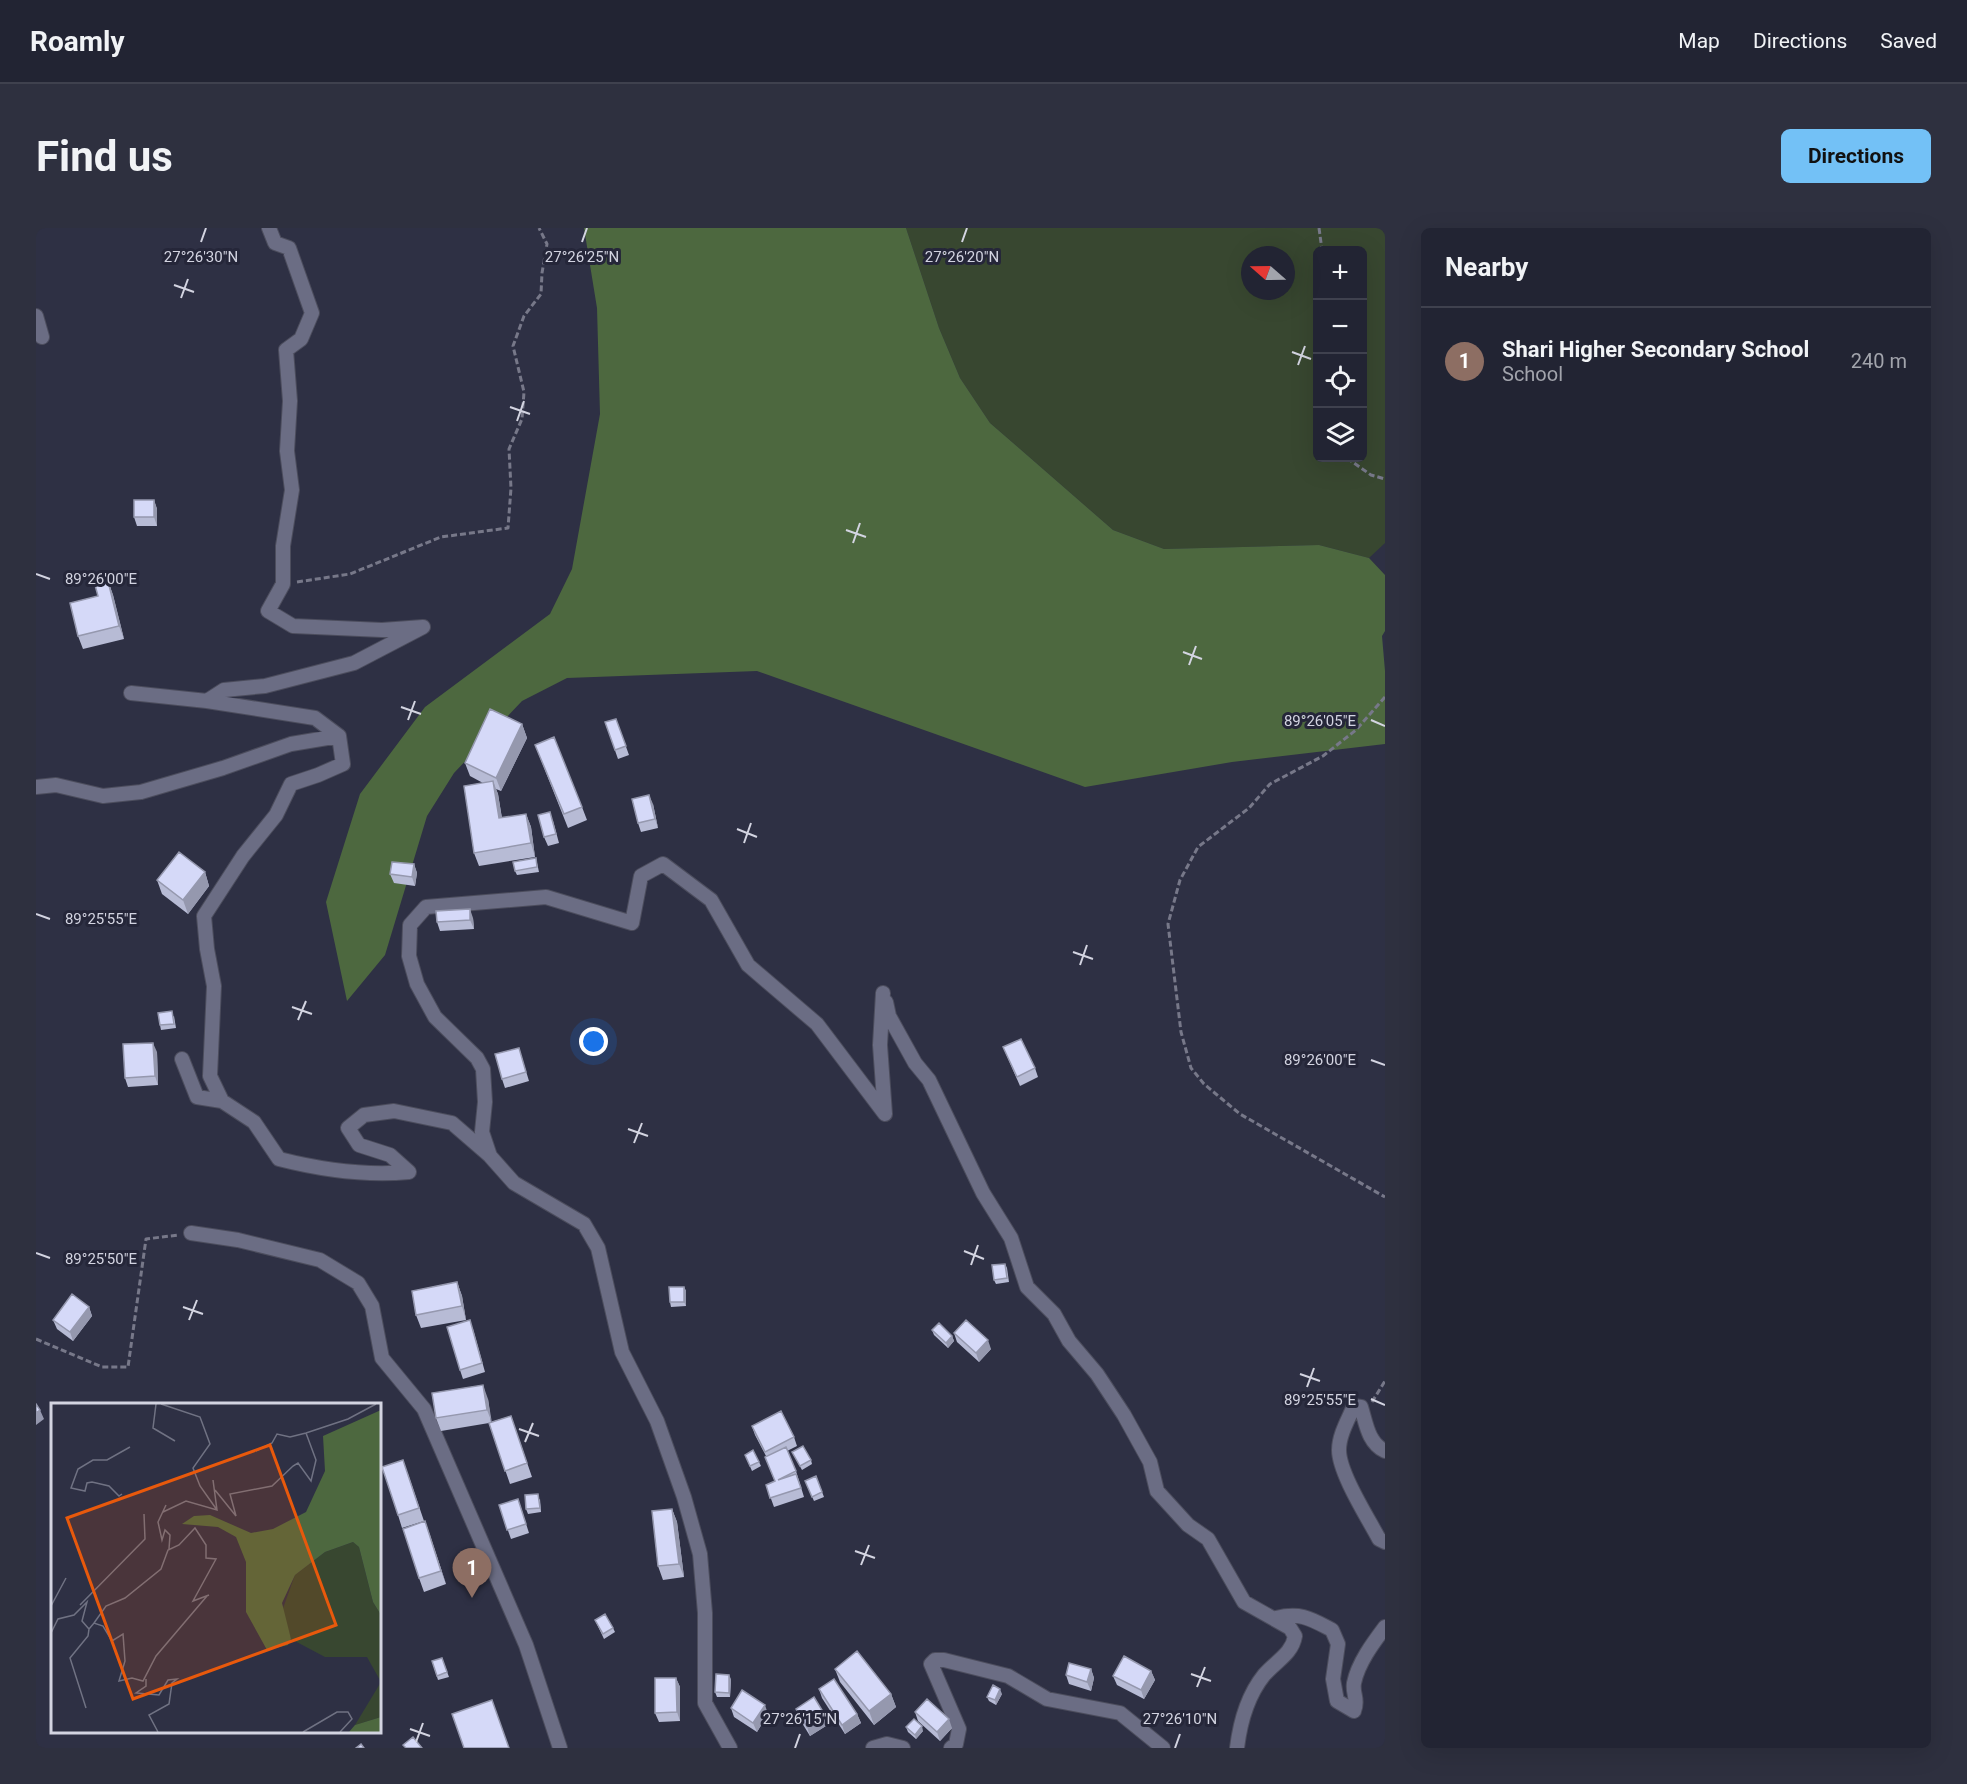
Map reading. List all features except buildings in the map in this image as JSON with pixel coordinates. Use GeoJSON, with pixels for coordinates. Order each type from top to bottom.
{"type":"FeatureCollection","features":[{"type":"Feature","properties":{"kind":"street"},"geometry":{"type":"LineString","coordinates":[[207,701],[224,690],[265,686],[354,663],[423,627],[382,630],[293,626],[268,611],[283,584],[283,546],[292,490],[286,451],[290,401],[286,350],[301,339],[312,313],[289,248],[274,243],[268,228]]}},
{"type":"Feature","properties":{"kind":"street"},"geometry":{"type":"LineString","coordinates":[[36,316],[42,337]]}},
{"type":"Feature","properties":{"kind":"street"},"geometry":{"type":"LineString","coordinates":[[131,693],[207,701],[315,718],[339,736],[343,764],[291,784],[276,815],[243,856],[204,916],[214,986],[210,1076],[222,1101]]}},
{"type":"Feature","properties":{"kind":"street"},"geometry":{"type":"LineString","coordinates":[[36,787],[56,785],[104,795],[141,792],[223,768],[291,744],[339,736]]}},
{"type":"Feature","properties":{"kind":"street"},"geometry":{"type":"LineString","coordinates":[[490,1156],[482,1132],[485,1102],[483,1069],[477,1058],[435,1017],[417,984],[409,956],[410,925],[426,907],[546,897],[632,923],[641,876],[663,864],[711,900],[748,965],[817,1024],[885,1114],[880,1045],[883,993],[889,1016],[915,1063],[929,1080],[983,1193],[1011,1238],[1027,1287],[1054,1314],[1069,1341],[1097,1374],[1124,1415],[1150,1462],[1157,1491],[1188,1525],[1208,1539],[1244,1602],[1276,1618],[1290,1628],[1295,1636],[1293,1647],[1264,1675],[1248,1703],[1238,1734],[1237,1748]]}},
{"type":"Feature","properties":{"kind":"street"},"geometry":{"type":"LineString","coordinates":[[182,1059],[197,1097],[222,1101],[254,1122],[279,1159],[322,1170],[382,1174],[409,1172],[390,1155],[359,1145],[348,1128],[364,1115],[394,1112],[452,1123],[490,1156],[514,1183],[584,1224],[598,1248],[622,1352],[657,1421],[684,1497],[700,1554],[705,1613],[705,1703],[730,1748]]}},
{"type":"Feature","properties":{"kind":"street"},"geometry":{"type":"LineString","coordinates":[[191,1233],[238,1240],[320,1260],[358,1283],[372,1306],[382,1358],[424,1409],[526,1645],[560,1748]]}},
{"type":"Feature","properties":{"kind":"street"},"geometry":{"type":"LineString","coordinates":[[1385,1451],[1378,1448],[1367,1432],[1361,1407],[1354,1406],[1340,1438],[1339,1452],[1344,1471],[1379,1539],[1385,1542]]}},
{"type":"Feature","properties":{"kind":"street"},"geometry":{"type":"LineString","coordinates":[[1276,1618],[1289,1615],[1306,1616],[1332,1630],[1338,1644],[1334,1679],[1337,1701],[1354,1711],[1357,1703],[1354,1685],[1357,1674],[1371,1645],[1385,1627]]}},
{"type":"Feature","properties":{"kind":"street"},"geometry":{"type":"LineString","coordinates":[[951,1748],[956,1744],[959,1729],[931,1664],[935,1660],[944,1660],[1008,1676],[1047,1699],[1120,1713],[1163,1748]]}},
{"type":"Feature","properties":{"kind":"street"},"geometry":{"type":"LineString","coordinates":[[873,1748],[887,1744],[903,1748]]}},
{"type":"Feature","properties":{"kind":"path"},"geometry":{"type":"LineString","coordinates":[[283,584],[350,574],[441,537],[508,528],[511,488],[509,449],[522,419],[524,392],[513,346],[524,316],[541,294],[547,244],[539,228]]}},
{"type":"Feature","properties":{"kind":"path"},"geometry":{"type":"LineString","coordinates":[[1319,228],[1321,246]]}},
{"type":"Feature","properties":{"kind":"path"},"geometry":{"type":"LineString","coordinates":[[1353,462],[1371,474],[1385,479]]}},
{"type":"Feature","properties":{"kind":"path"},"geometry":{"type":"LineString","coordinates":[[1385,697],[1356,730],[1323,756],[1270,784],[1250,808],[1197,847],[1180,880],[1168,924],[1181,1032],[1191,1068],[1204,1084],[1240,1114],[1385,1197]]}},
{"type":"Feature","properties":{"kind":"path"},"geometry":{"type":"LineString","coordinates":[[36,1339],[102,1367],[128,1367],[146,1239],[191,1233]]}},
{"type":"Feature","properties":{"kind":"green space"},"geometry":{"type":"Polygon","coordinates":[[[584,228],[906,228],[939,328],[960,378],[990,423],[1113,530],[1164,549],[1319,545],[1369,558],[1385,575],[1385,631],[1382,636],[1385,671],[1385,744],[1232,762],[1085,787],[757,671],[567,678],[522,701],[454,773],[427,816],[385,955],[347,1001],[326,902],[360,794],[425,707],[550,614],[572,569],[600,414],[597,308],[584,228]]]}},
{"type":"Feature","properties":{"kind":"green space"},"geometry":{"type":"Polygon","coordinates":[[[906,228],[1385,228],[1385,543],[1369,558],[1319,545],[1164,549],[1113,530],[990,423],[960,378],[939,328],[906,228]]]}},
{"type":"Feature","properties":{"kind":"place","name":"Shari Higher Secondary School"},"geometry":{"type":"Point","coordinates":[472,1598]}}]}
